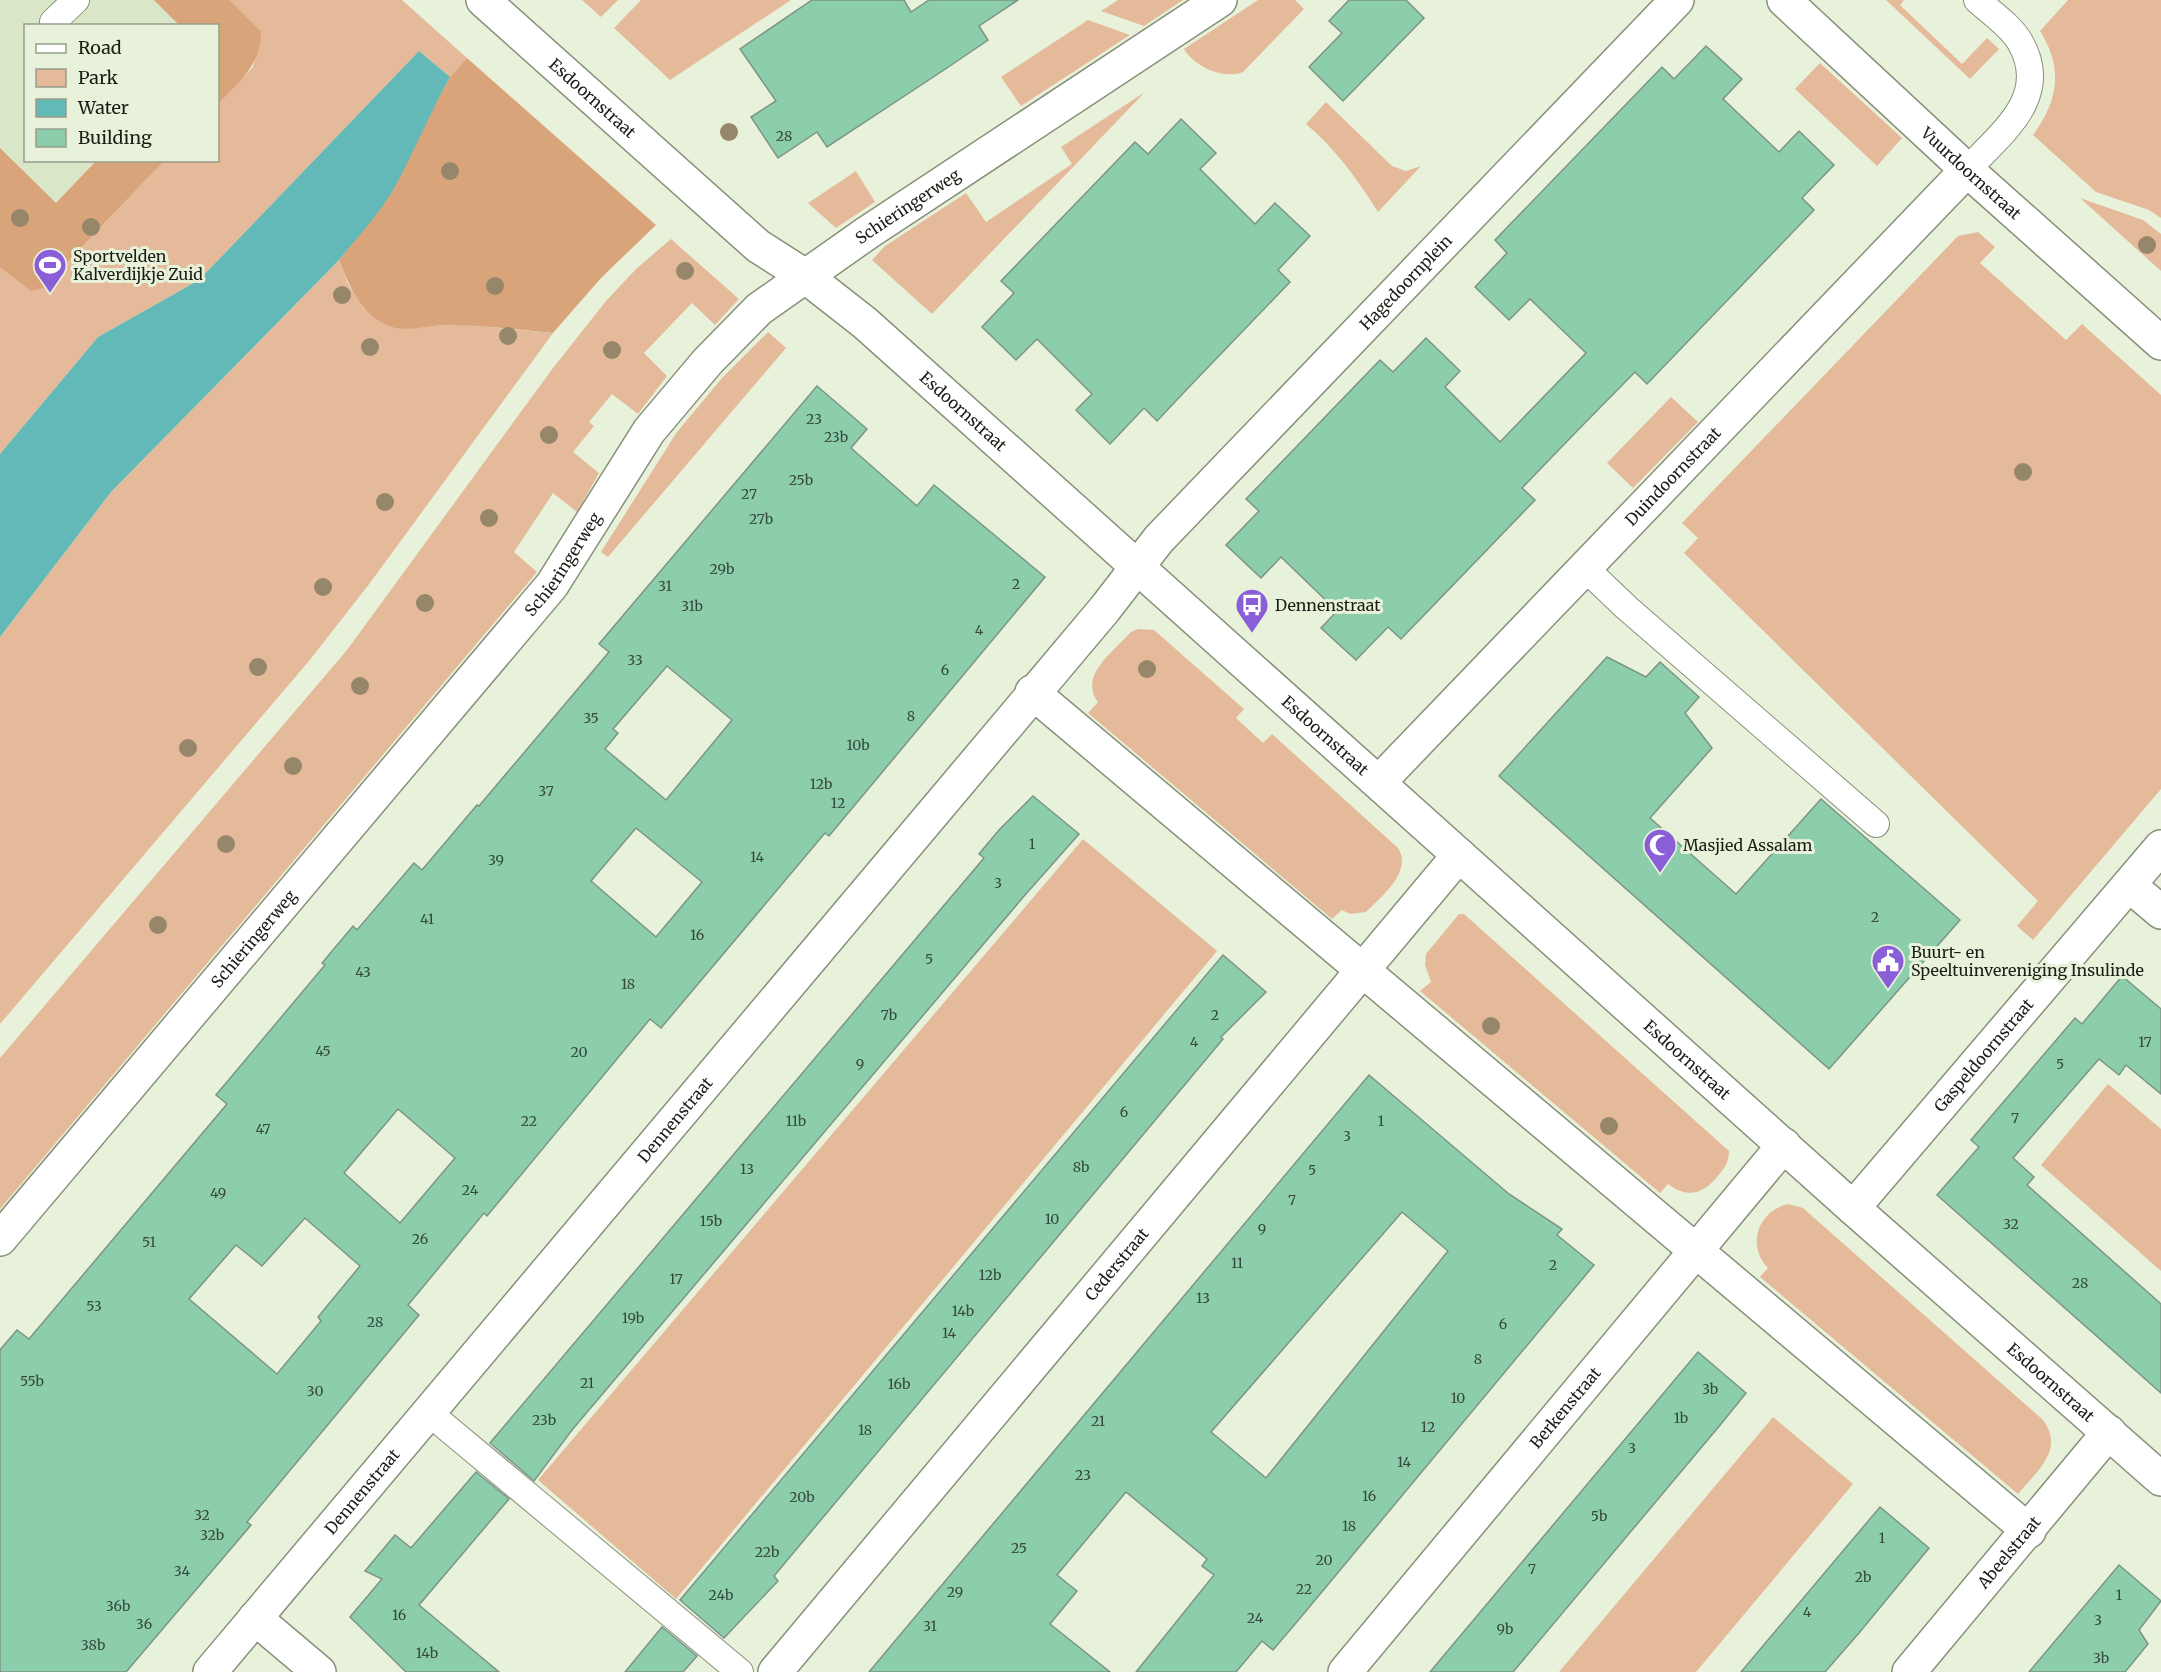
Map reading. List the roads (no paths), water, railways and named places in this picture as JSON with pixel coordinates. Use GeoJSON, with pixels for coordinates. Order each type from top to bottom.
{"type":"FeatureCollection","features":[{"type":"Feature","properties":{"kind":"street","name":"Esdoornstraat"},"geometry":{"type":"LineString","coordinates":[[483,0],[758,246],[805,276],[865,323],[1853,1208],[2161,1479]]}},
{"type":"Feature","properties":{"kind":"street","name":"Schieringerweg"},"geometry":{"type":"LineString","coordinates":[[0,1239],[552,585],[650,431],[677,396],[759,309],[805,276],[1220,0]]}},
{"type":"Feature","properties":{"kind":"street","name":"Hagedoornplein"},"geometry":{"type":"LineString","coordinates":[[1137,567],[1159,539],[1677,0]]}},
{"type":"Feature","properties":{"kind":"street","name":"Vuurdoornstraat"},"geometry":{"type":"LineString","coordinates":[[1784,0],[1967,170],[2161,343]]}},
{"type":"Feature","properties":{"kind":"street","name":"Duindoornstraat"},"geometry":{"type":"LineString","coordinates":[[1378,782],[1967,170]]}},
{"type":"Feature","properties":{"kind":"street","name":"Dennenstraat"},"geometry":{"type":"LineString","coordinates":[[210,1672],[1032,692],[1104,610],[1137,567]]}},
{"type":"Feature","properties":{"kind":"street"},"geometry":{"type":"LineString","coordinates":[[1032,692],[2029,1531]]}},
{"type":"Feature","properties":{"kind":"street","name":"Gaspeldoornstraat"},"geometry":{"type":"LineString","coordinates":[[1853,1208],[2161,846]]}},
{"type":"Feature","properties":{"kind":"street","name":"Cederstraat"},"geometry":{"type":"LineString","coordinates":[[775,1672],[1460,855]]}},
{"type":"Feature","properties":{"kind":"street"},"geometry":{"type":"LineString","coordinates":[[2129,885],[2161,912]]}},
{"type":"Feature","properties":{"kind":"street","name":"Berkenstraat"},"geometry":{"type":"LineString","coordinates":[[1345,1672],[1784,1146]]}},
{"type":"Feature","properties":{"kind":"street","name":"Abeelstraat"},"geometry":{"type":"LineString","coordinates":[[1909,1672],[2029,1531],[2109,1432]]}},
{"type":"Feature","properties":{"kind":"street"},"geometry":{"type":"LineString","coordinates":[[255,1618],[319,1672]]}},
{"type":"Feature","properties":{"kind":"lane"},"geometry":{"type":"LineString","coordinates":[[53,22],[76,0]]}},
{"type":"Feature","properties":{"kind":"lane"},"geometry":{"type":"LineString","coordinates":[[1967,170],[2025,105],[2030,87],[2028,62],[2019,40],[1977,0]]}},
{"type":"Feature","properties":{"kind":"lane"},"geometry":{"type":"LineString","coordinates":[[1585,568],[1876,824]]}},
{"type":"Feature","properties":{"kind":"lane"},"geometry":{"type":"LineString","coordinates":[[428,1412],[740,1672]]}},
{"type":"Feature","properties":{"kind":"water"},"geometry":{"type":"Polygon","coordinates":[[[419,51],[450,77],[398,181],[385,202],[339,260],[111,492],[0,637],[0,454],[98,337],[199,280],[419,51]]]}},
{"type":"Feature","properties":{"kind":"place","name":"Sportvelden Kalverdijkje Zuid"},"geometry":{"type":"Point","coordinates":[50,294]}},
{"type":"Feature","properties":{"kind":"place","name":"Dennenstraat"},"geometry":{"type":"Point","coordinates":[1252,634]}},
{"type":"Feature","properties":{"kind":"place","name":"Masjied Assalam"},"geometry":{"type":"Point","coordinates":[1660,874]}},
{"type":"Feature","properties":{"kind":"place","name":"Buurt- en Speeltuinvereniging Insulinde"},"geometry":{"type":"Point","coordinates":[1888,990]}}]}
